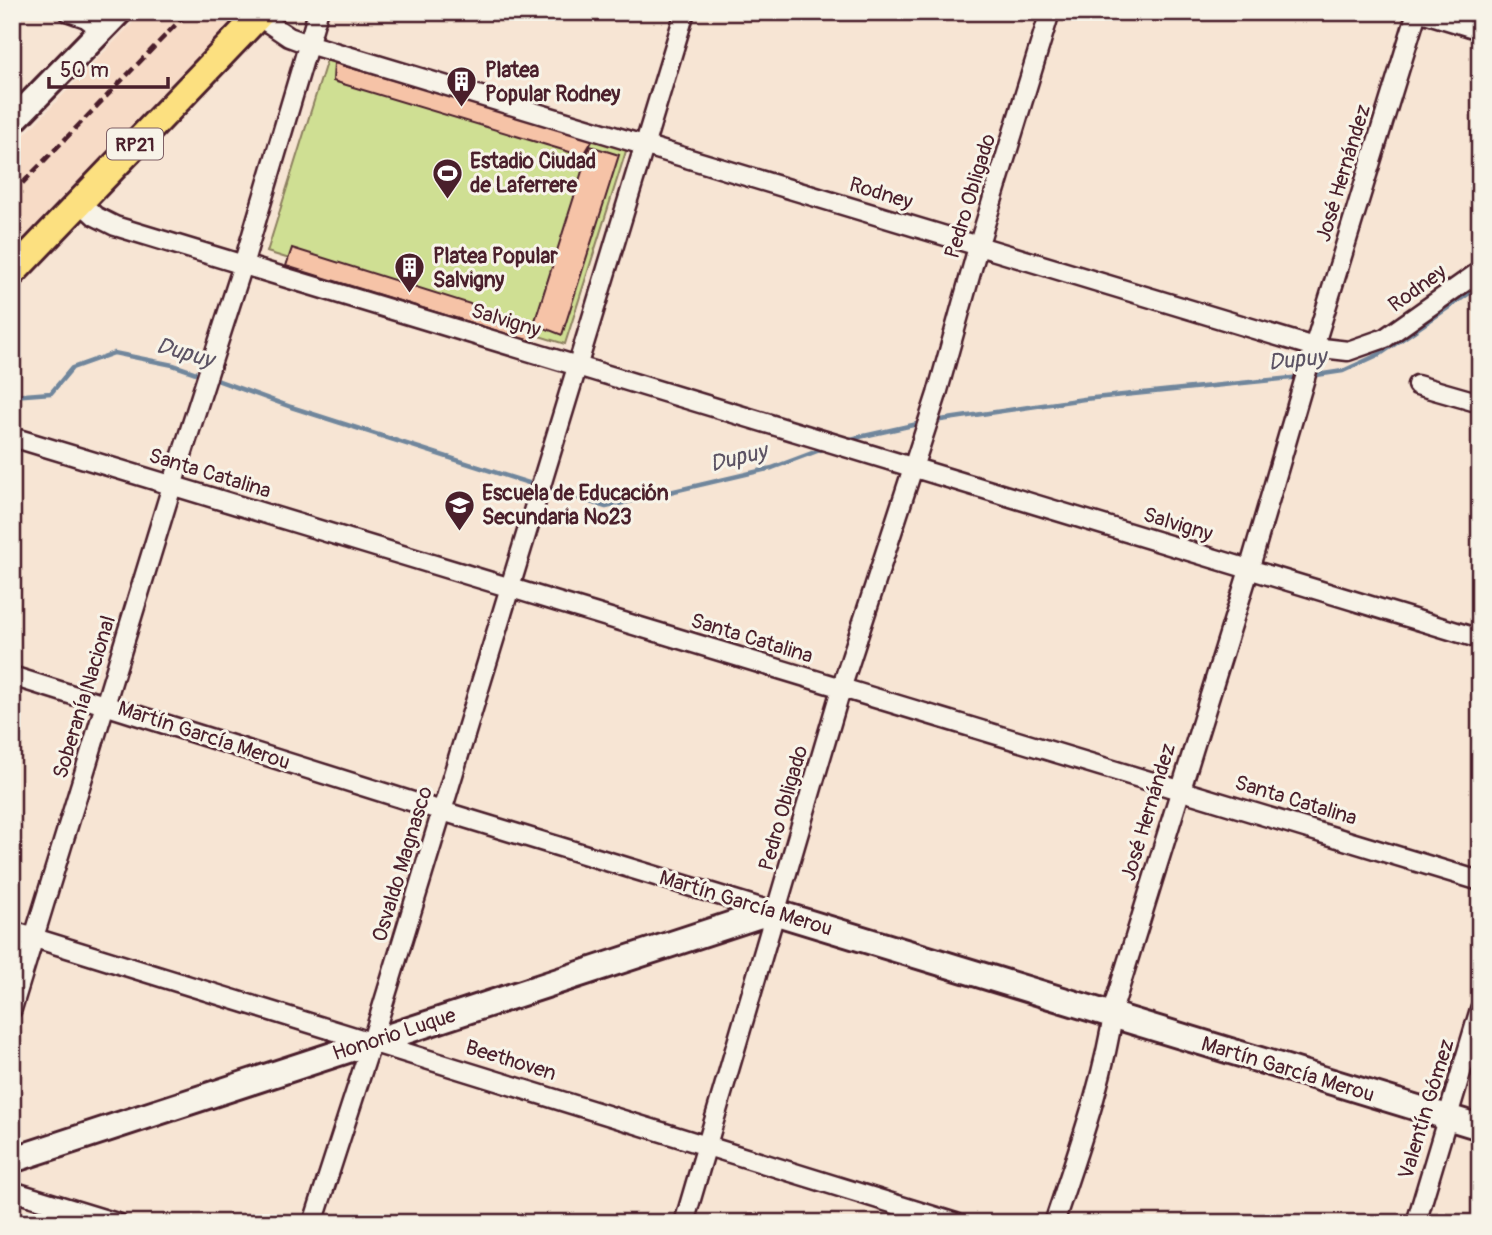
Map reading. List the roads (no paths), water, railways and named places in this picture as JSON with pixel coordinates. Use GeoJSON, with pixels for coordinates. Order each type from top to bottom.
{"type":"FeatureCollection","features":[{"type":"Feature","properties":{"kind":"main road","name":"RP21"},"geometry":{"type":"LineString","coordinates":[[12,273],[260,14]]}},
{"type":"Feature","properties":{"kind":"street"},"geometry":{"type":"LineString","coordinates":[[69,12],[86,18],[102,30]]}},
{"type":"Feature","properties":{"kind":"street"},"geometry":{"type":"LineString","coordinates":[[12,122],[119,12]]}},
{"type":"Feature","properties":{"kind":"street"},"geometry":{"type":"LineString","coordinates":[[243,265],[318,12]]}},
{"type":"Feature","properties":{"kind":"street"},"geometry":{"type":"LineString","coordinates":[[578,365],[685,12]]}},
{"type":"Feature","properties":{"kind":"street","name":"Pedro Obligado"},"geometry":{"type":"LineString","coordinates":[[684,1223],[841,689],[937,394],[978,247],[1050,12]]}},
{"type":"Feature","properties":{"kind":"street"},"geometry":{"type":"LineString","coordinates":[[1419,12],[1480,30]]}},
{"type":"Feature","properties":{"kind":"street","name":"José Hernández"},"geometry":{"type":"LineString","coordinates":[[1054,1223],[1081,1142],[1110,1035],[1115,1002],[1179,788],[1249,569],[1314,347],[1419,12]]}},
{"type":"Feature","properties":{"kind":"street","name":"Rodney"},"geometry":{"type":"LineString","coordinates":[[260,14],[281,33],[307,44],[1314,347],[1348,351],[1385,338],[1480,271]]}},
{"type":"Feature","properties":{"kind":"street","name":"Salvigny"},"geometry":{"type":"LineString","coordinates":[[80,202],[94,216],[115,226],[1480,639]]}},
{"type":"Feature","properties":{"kind":"street","name":"Soberanía Nacional"},"geometry":{"type":"LineString","coordinates":[[12,1009],[172,486],[243,265]]}},
{"type":"Feature","properties":{"kind":"street","name":"Osvaldo Magnasco"},"geometry":{"type":"LineString","coordinates":[[313,1223],[372,1041],[578,365]]}},
{"type":"Feature","properties":{"kind":"street"},"geometry":{"type":"LineString","coordinates":[[1417,385],[1480,402]]}},
{"type":"Feature","properties":{"kind":"street","name":"Santa Catalina"},"geometry":{"type":"LineString","coordinates":[[12,436],[1480,881]]}},
{"type":"Feature","properties":{"kind":"street","name":"Martín García Merou"},"geometry":{"type":"LineString","coordinates":[[12,676],[442,811],[1480,1127]]}},
{"type":"Feature","properties":{"kind":"street","name":"Honorio Luque"},"geometry":{"type":"LineString","coordinates":[[12,1160],[757,916],[776,913]]}},
{"type":"Feature","properties":{"kind":"street","name":"Beethoven"},"geometry":{"type":"LineString","coordinates":[[12,931],[956,1223]]}},
{"type":"Feature","properties":{"kind":"street","name":"Valentín Gómez"},"geometry":{"type":"LineString","coordinates":[[1416,1223],[1480,1009]]}},
{"type":"Feature","properties":{"kind":"street"},"geometry":{"type":"LineString","coordinates":[[12,1191],[117,1223]]}},
{"type":"Feature","properties":{"kind":"waterway","name":"Dupuy"},"geometry":{"type":"LineString","coordinates":[[1310,376],[1343,371],[1382,353],[1480,286]]}},
{"type":"Feature","properties":{"kind":"waterway","name":"Dupuy"},"geometry":{"type":"LineString","coordinates":[[12,396],[51,393],[72,368],[114,353],[173,365],[202,375]]}},
{"type":"Feature","properties":{"kind":"waterway","name":"Dupuy"},"geometry":{"type":"LineString","coordinates":[[934,421],[1084,399],[1301,377]]}},
{"type":"Feature","properties":{"kind":"waterway","name":"Dupuy"},"geometry":{"type":"LineString","coordinates":[[211,378],[291,407],[535,485]]}},
{"type":"Feature","properties":{"kind":"waterway","name":"Dupuy"},"geometry":{"type":"LineString","coordinates":[[846,440],[922,423]]}},
{"type":"Feature","properties":{"kind":"waterway","name":"Dupuy"},"geometry":{"type":"LineString","coordinates":[[543,487],[606,507],[772,468],[828,447]]}},
{"type":"Feature","properties":{"kind":"railway"},"geometry":{"type":"LineString","coordinates":[[12,194],[188,12]]}},
{"type":"Feature","properties":{"kind":"place","name":"Platea Popular Rodney"},"geometry":{"type":"Point","coordinates":[462,109]}},
{"type":"Feature","properties":{"kind":"place","name":"Estadio Ciudad de Laferrere"},"geometry":{"type":"Point","coordinates":[447,200]}},
{"type":"Feature","properties":{"kind":"place","name":"Platea Popular Salvigny"},"geometry":{"type":"Point","coordinates":[410,295]}},
{"type":"Feature","properties":{"kind":"place","name":"Escuela de Educación Secundaria Nº23"},"geometry":{"type":"Point","coordinates":[459,532]}}]}
